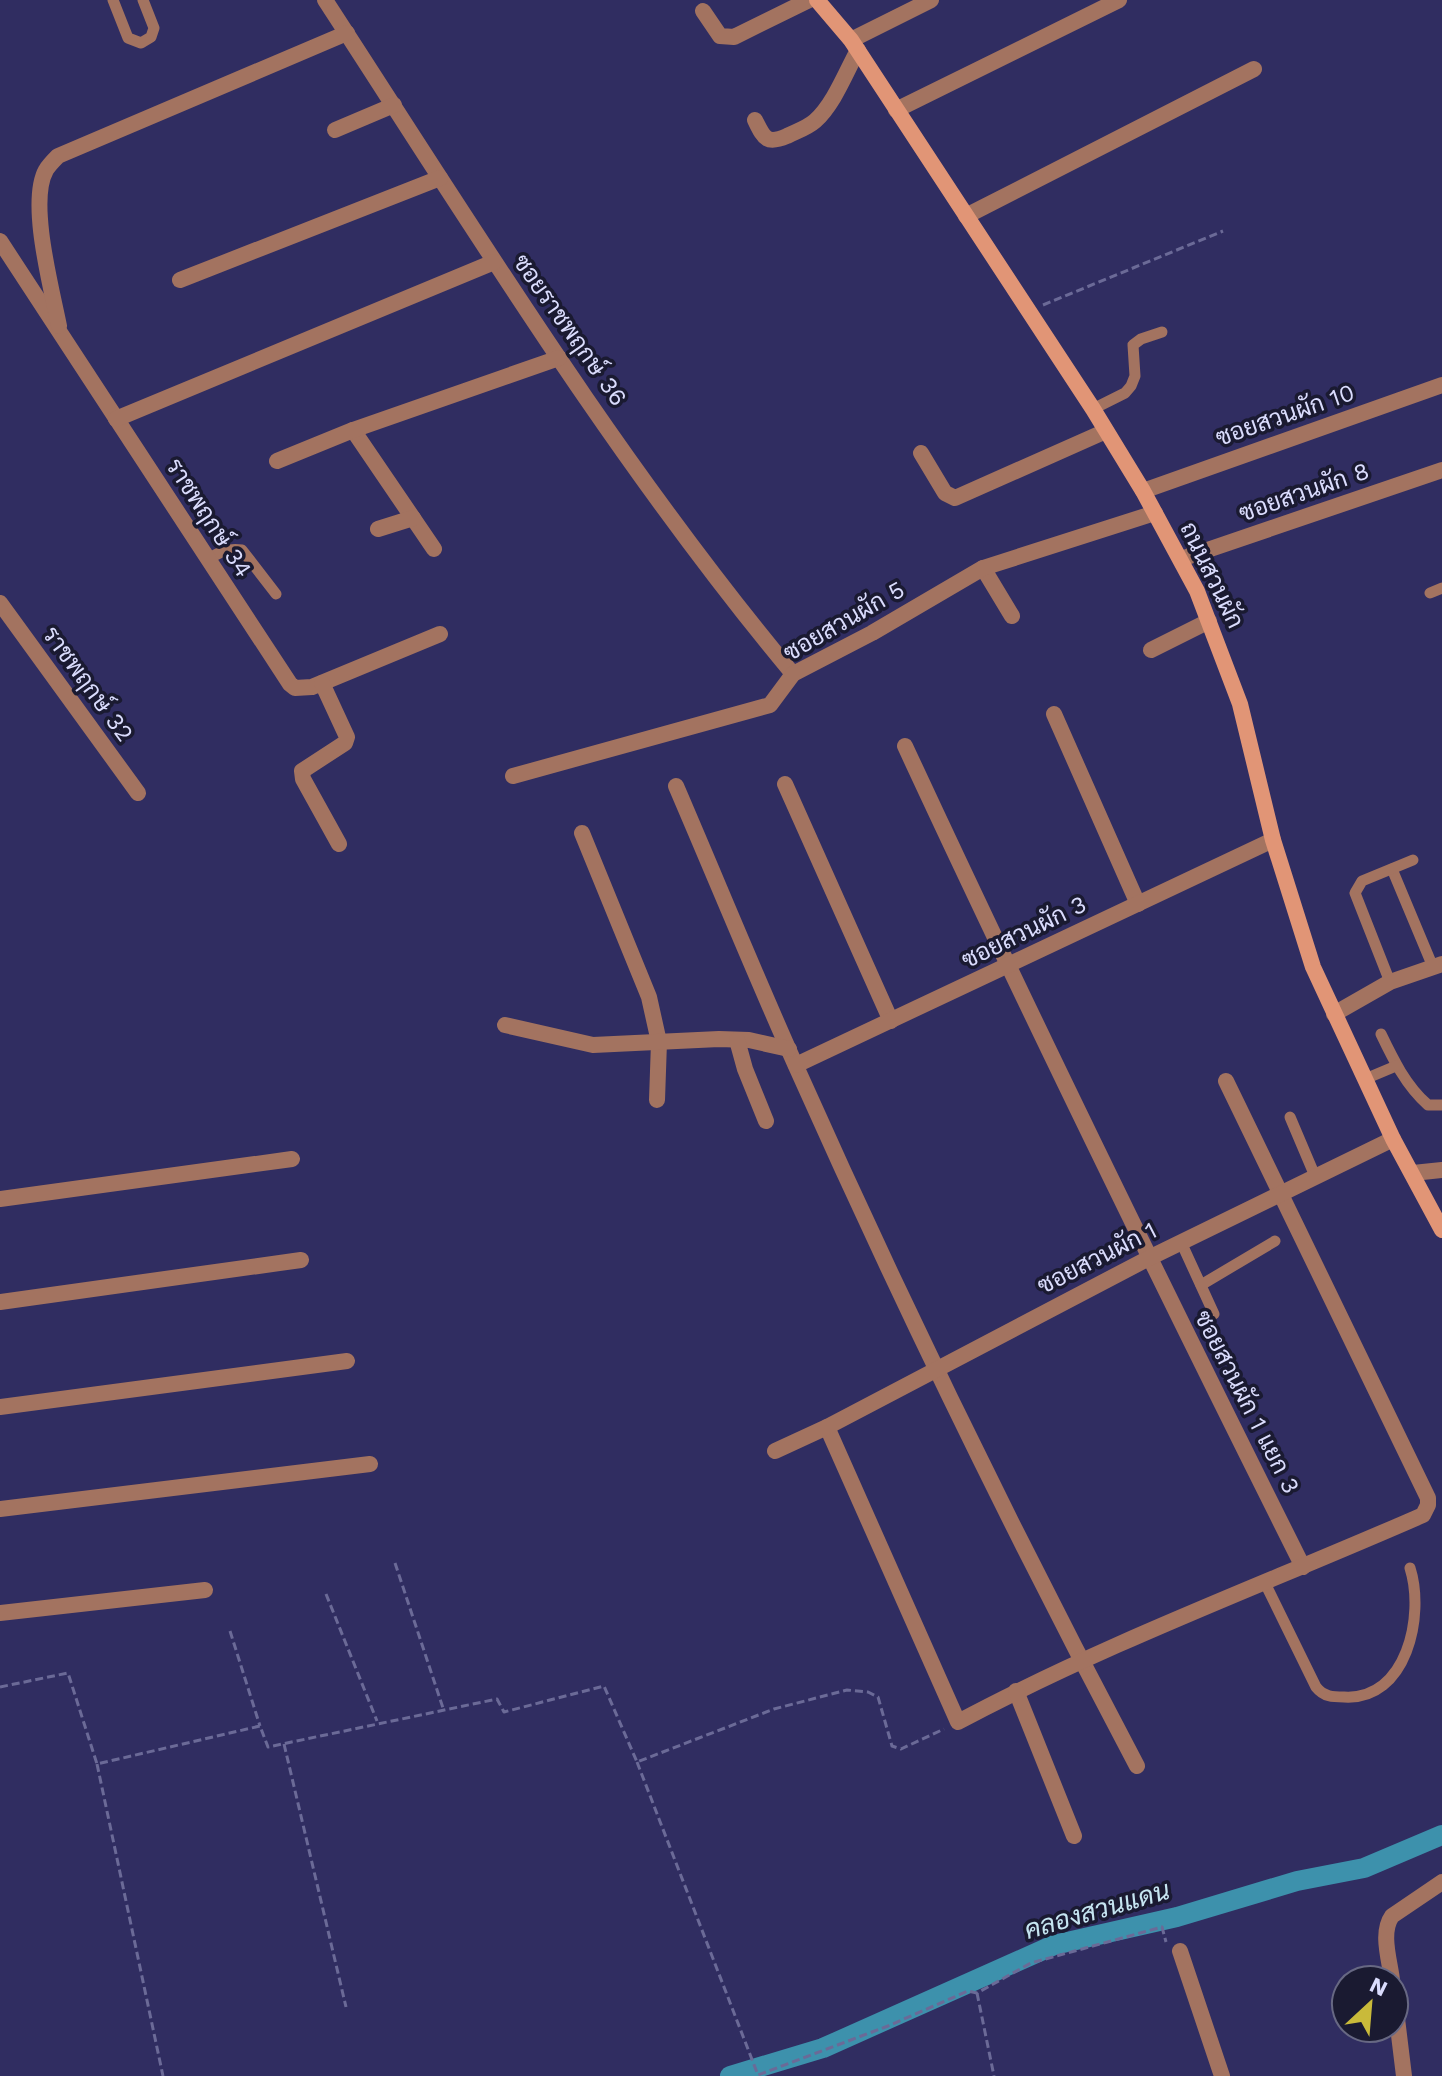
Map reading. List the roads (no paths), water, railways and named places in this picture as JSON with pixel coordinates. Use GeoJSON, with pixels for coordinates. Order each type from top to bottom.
{"type":"FeatureCollection","features":[{"type":"Feature","properties":{"kind":"street","name":"ซอยราชพฤกษ์ 36"},"geometry":{"type":"LineString","coordinates":[[325,0],[559,358],[729,597],[793,674]]}},
{"type":"Feature","properties":{"kind":"street"},"geometry":{"type":"LineString","coordinates":[[703,11],[720,36],[734,37],[809,0]]}},
{"type":"Feature","properties":{"kind":"street","name":"ถนนสวนผัก"},"geometry":{"type":"LineString","coordinates":[[817,0],[855,45],[1093,409],[1181,559],[1209,621],[1240,704],[1273,840],[1313,967],[1393,1139],[1442,1230]]}},
{"type":"Feature","properties":{"kind":"street"},"geometry":{"type":"LineString","coordinates":[[755,120],[764,136],[776,140],[817,119],[827,106],[855,45],[931,0]]}},
{"type":"Feature","properties":{"kind":"street"},"geometry":{"type":"LineString","coordinates":[[896,110],[1119,0]]}},
{"type":"Feature","properties":{"kind":"street"},"geometry":{"type":"LineString","coordinates":[[61,335],[41,233],[40,190],[45,171],[58,156],[347,33]]}},
{"type":"Feature","properties":{"kind":"street"},"geometry":{"type":"LineString","coordinates":[[966,216],[1254,69]]}},
{"type":"Feature","properties":{"kind":"street"},"geometry":{"type":"LineString","coordinates":[[335,130],[394,105]]}},
{"type":"Feature","properties":{"kind":"street"},"geometry":{"type":"LineString","coordinates":[[180,280],[440,178]]}},
{"type":"Feature","properties":{"kind":"street","name":"ราชพฤกษ์ 34"},"geometry":{"type":"LineString","coordinates":[[0,241],[290,684],[302,689],[322,683],[440,634]]}},
{"type":"Feature","properties":{"kind":"street"},"geometry":{"type":"LineString","coordinates":[[116,419],[494,262]]}},
{"type":"Feature","properties":{"kind":"street"},"geometry":{"type":"LineString","coordinates":[[277,461],[353,430],[559,358]]}},
{"type":"Feature","properties":{"kind":"street","name":"ซอยสวนผัก 10"},"geometry":{"type":"LineString","coordinates":[[1143,491],[1442,385]]}},
{"type":"Feature","properties":{"kind":"street"},"geometry":{"type":"LineString","coordinates":[[353,430],[434,549]]}},
{"type":"Feature","properties":{"kind":"street"},"geometry":{"type":"LineString","coordinates":[[921,453],[945,493],[955,498],[1106,431]]}},
{"type":"Feature","properties":{"kind":"street","name":"ซอยสวนผัก 8"},"geometry":{"type":"LineString","coordinates":[[1181,559],[1442,470]]}},
{"type":"Feature","properties":{"kind":"street","name":"ซอยสวนผัก 5"},"geometry":{"type":"LineString","coordinates":[[513,776],[770,705],[793,674],[872,633],[983,568],[1155,513]]}},
{"type":"Feature","properties":{"kind":"street"},"geometry":{"type":"LineString","coordinates":[[378,529],[413,518]]}},
{"type":"Feature","properties":{"kind":"street"},"geometry":{"type":"LineString","coordinates":[[983,568],[1012,616]]}},
{"type":"Feature","properties":{"kind":"street","name":"ราชพฤกษ์ 32"},"geometry":{"type":"LineString","coordinates":[[0,603],[138,793]]}},
{"type":"Feature","properties":{"kind":"street"},"geometry":{"type":"LineString","coordinates":[[1151,650],[1209,621]]}},
{"type":"Feature","properties":{"kind":"street"},"geometry":{"type":"LineString","coordinates":[[322,683],[347,737],[345,743],[302,771],[303,779],[339,844]]}},
{"type":"Feature","properties":{"kind":"street"},"geometry":{"type":"LineString","coordinates":[[1054,714],[1138,904]]}},
{"type":"Feature","properties":{"kind":"street","name":"ซอยสวนผัก 1 แยก 3"},"geometry":{"type":"LineString","coordinates":[[905,746],[1149,1258],[1303,1567]]}},
{"type":"Feature","properties":{"kind":"street"},"geometry":{"type":"LineString","coordinates":[[785,784],[891,1021]]}},
{"type":"Feature","properties":{"kind":"street"},"geometry":{"type":"LineString","coordinates":[[676,786],[796,1065],[937,1368],[1137,1766]]}},
{"type":"Feature","properties":{"kind":"street"},"geometry":{"type":"LineString","coordinates":[[582,833],[649,997],[659,1042],[657,1100]]}},
{"type":"Feature","properties":{"kind":"street","name":"ซอยสวนผัก 3"},"geometry":{"type":"LineString","coordinates":[[796,1065],[1273,840]]}},
{"type":"Feature","properties":{"kind":"street"},"geometry":{"type":"LineString","coordinates":[[1334,1014],[1390,982],[1437,965]]}},
{"type":"Feature","properties":{"kind":"street"},"geometry":{"type":"LineString","coordinates":[[505,1025],[593,1045],[749,1040],[789,1049]]}},
{"type":"Feature","properties":{"kind":"street"},"geometry":{"type":"LineString","coordinates":[[737,1040],[766,1121]]}},
{"type":"Feature","properties":{"kind":"street"},"geometry":{"type":"LineString","coordinates":[[827,1427],[958,1722],[1082,1661],[1423,1515],[1428,1498],[1226,1081]]}},
{"type":"Feature","properties":{"kind":"street","name":"ซอยสวนผัก 1"},"geometry":{"type":"LineString","coordinates":[[775,1451],[827,1427],[1149,1258],[1393,1139]]}},
{"type":"Feature","properties":{"kind":"street"},"geometry":{"type":"LineString","coordinates":[[0,1199],[292,1159]]}},
{"type":"Feature","properties":{"kind":"street"},"geometry":{"type":"LineString","coordinates":[[1413,1173],[1442,1170]]}},
{"type":"Feature","properties":{"kind":"street"},"geometry":{"type":"LineString","coordinates":[[0,1302],[301,1260]]}},
{"type":"Feature","properties":{"kind":"street"},"geometry":{"type":"LineString","coordinates":[[0,1407],[347,1361]]}},
{"type":"Feature","properties":{"kind":"street"},"geometry":{"type":"LineString","coordinates":[[0,1509],[370,1464]]}},
{"type":"Feature","properties":{"kind":"street"},"geometry":{"type":"LineString","coordinates":[[0,1613],[205,1590]]}},
{"type":"Feature","properties":{"kind":"street"},"geometry":{"type":"LineString","coordinates":[[1016,1691],[1074,1836]]}},
{"type":"Feature","properties":{"kind":"street"},"geometry":{"type":"LineString","coordinates":[[1391,1964],[1387,1923],[1392,1916],[1442,1882]]}},
{"type":"Feature","properties":{"kind":"street"},"geometry":{"type":"LineString","coordinates":[[1175,1951],[1222,2076]]}},
{"type":"Feature","properties":{"kind":"street"},"geometry":{"type":"LineString","coordinates":[[1400,2044],[1404,2076]]}},
{"type":"Feature","properties":{"kind":"lane"},"geometry":{"type":"LineString","coordinates":[[113,0],[128,38],[141,43],[151,37],[154,28],[143,0]]}},
{"type":"Feature","properties":{"kind":"lane"},"geometry":{"type":"LineString","coordinates":[[1093,409],[1125,393],[1135,376],[1133,345],[1162,332]]}},
{"type":"Feature","properties":{"kind":"lane"},"geometry":{"type":"LineString","coordinates":[[208,559],[231,549],[242,550],[276,594]]}},
{"type":"Feature","properties":{"kind":"lane"},"geometry":{"type":"LineString","coordinates":[[1390,982],[1355,893],[1362,881],[1413,860]]}},
{"type":"Feature","properties":{"kind":"lane"},"geometry":{"type":"LineString","coordinates":[[1392,869],[1437,965]]}},
{"type":"Feature","properties":{"kind":"lane"},"geometry":{"type":"LineString","coordinates":[[1381,1034],[1396,1066],[1428,1105],[1442,1105]]}},
{"type":"Feature","properties":{"kind":"lane"},"geometry":{"type":"LineString","coordinates":[[1365,1079],[1396,1066]]}},
{"type":"Feature","properties":{"kind":"lane"},"geometry":{"type":"LineString","coordinates":[[1290,1117],[1315,1176]]}},
{"type":"Feature","properties":{"kind":"lane"},"geometry":{"type":"LineString","coordinates":[[1201,1285],[1275,1241]]}},
{"type":"Feature","properties":{"kind":"lane"},"geometry":{"type":"LineString","coordinates":[[1181,1242],[1214,1314]]}},
{"type":"Feature","properties":{"kind":"lane"},"geometry":{"type":"LineString","coordinates":[[1264,1581],[1316,1687],[1328,1696],[1357,1698],[1394,1677],[1407,1654],[1414,1610],[1414,1581],[1410,1568]]}},
{"type":"Feature","properties":{"kind":"waterway","name":"คลองสวนแดน"},"geometry":{"type":"LineString","coordinates":[[730,2076],[823,2048],[1054,1945],[1177,1917],[1297,1881],[1364,1868],[1442,1835]]}}]}
